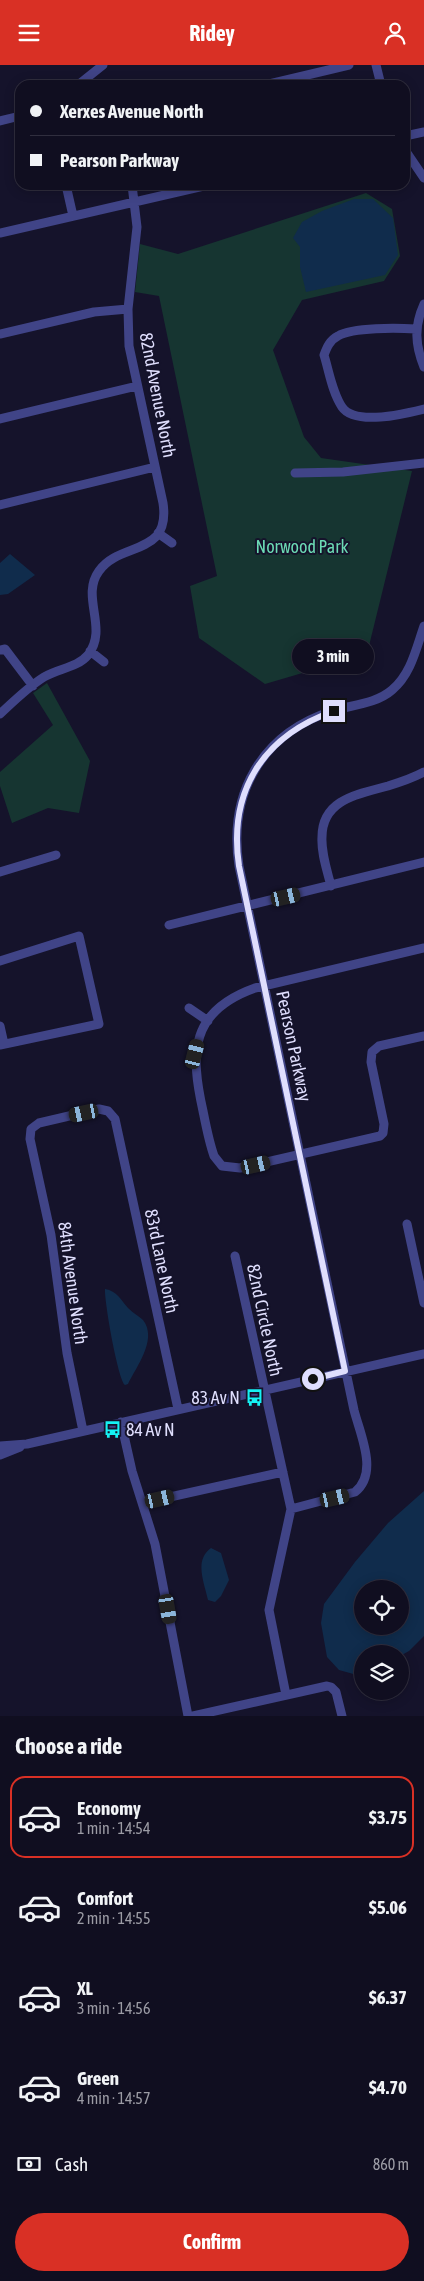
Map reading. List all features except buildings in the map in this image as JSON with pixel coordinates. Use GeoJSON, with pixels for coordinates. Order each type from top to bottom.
{"type":"FeatureCollection","features":[{"type":"Feature","properties":{"kind":"street"},"geometry":{"type":"LineString","coordinates":[[84,80],[103,65]]}},
{"type":"Feature","properties":{"kind":"street"},"geometry":{"type":"LineString","coordinates":[[286,80],[349,65]]}},
{"type":"Feature","properties":{"kind":"street"},"geometry":{"type":"LineString","coordinates":[[376,65],[380,80]]}},
{"type":"Feature","properties":{"kind":"street"},"geometry":{"type":"LineString","coordinates":[[0,121],[15,117]]}},
{"type":"Feature","properties":{"kind":"street"},"geometry":{"type":"LineString","coordinates":[[410,135],[424,132]]}},
{"type":"Feature","properties":{"kind":"street"},"geometry":{"type":"LineString","coordinates":[[410,157],[424,178]]}},
{"type":"Feature","properties":{"kind":"street"},"geometry":{"type":"LineString","coordinates":[[67,190],[73,217]]}},
{"type":"Feature","properties":{"kind":"street","name":"82nd Avenue North"},"geometry":{"type":"LineString","coordinates":[[132,190],[137,227],[128,309],[129,346],[163,503],[164,519],[158,533]]}},
{"type":"Feature","properties":{"kind":"street"},"geometry":{"type":"LineString","coordinates":[[0,233],[187,190]]}},
{"type":"Feature","properties":{"kind":"street"},"geometry":{"type":"LineString","coordinates":[[424,304],[416,329],[418,348],[424,367]]}},
{"type":"Feature","properties":{"kind":"street"},"geometry":{"type":"LineString","coordinates":[[0,334],[94,312],[128,309]]}},
{"type":"Feature","properties":{"kind":"street"},"geometry":{"type":"LineString","coordinates":[[416,329],[391,328],[346,333],[332,340],[324,355],[339,401],[349,414],[364,418],[424,409]]}},
{"type":"Feature","properties":{"kind":"street"},"geometry":{"type":"LineString","coordinates":[[0,419],[138,386]]}},
{"type":"Feature","properties":{"kind":"street"},"geometry":{"type":"LineString","coordinates":[[295,473],[343,473],[424,463]]}},
{"type":"Feature","properties":{"kind":"street"},"geometry":{"type":"LineString","coordinates":[[0,505],[155,467]]}},
{"type":"Feature","properties":{"kind":"street"},"geometry":{"type":"LineString","coordinates":[[0,714],[33,685],[46,676],[80,662],[90,651],[96,640],[97,631],[91,592],[98,572],[113,557],[143,548],[158,533],[172,543]]}},
{"type":"Feature","properties":{"kind":"street","name":"Pearson Parkway"},"geometry":{"type":"LineString","coordinates":[[291,1509],[350,1495],[359,1489],[368,1465],[345,1371],[264,985],[236,847],[236,829],[244,794],[260,762],[278,741],[300,725],[334,711],[380,698],[391,691],[408,672],[420,653],[424,626]]}},
{"type":"Feature","properties":{"kind":"street"},"geometry":{"type":"LineString","coordinates":[[0,650],[4,649],[33,685]]}},
{"type":"Feature","properties":{"kind":"street"},"geometry":{"type":"LineString","coordinates":[[90,651],[104,662]]}},
{"type":"Feature","properties":{"kind":"street"},"geometry":{"type":"LineString","coordinates":[[330,886],[322,837],[323,827],[331,810],[338,803],[354,794],[402,782],[424,772]]}},
{"type":"Feature","properties":{"kind":"street"},"geometry":{"type":"LineString","coordinates":[[0,872],[56,855]]}},
{"type":"Feature","properties":{"kind":"street"},"geometry":{"type":"LineString","coordinates":[[169,925],[424,862]]}},
{"type":"Feature","properties":{"kind":"street"},"geometry":{"type":"LineString","coordinates":[[0,961],[79,936],[99,1024],[2,1044],[0,1026]]}},
{"type":"Feature","properties":{"kind":"street"},"geometry":{"type":"LineString","coordinates":[[424,948],[264,985],[242,992],[230,999],[208,1021],[198,1041],[195,1068],[212,1150],[222,1166],[240,1168],[375,1138],[383,1133],[384,1124],[371,1062],[372,1052],[379,1046],[424,1036]]}},
{"type":"Feature","properties":{"kind":"street"},"geometry":{"type":"LineString","coordinates":[[189,1008],[208,1021]]}},
{"type":"Feature","properties":{"kind":"street","name":"83rd Lane North"},"geometry":{"type":"LineString","coordinates":[[30,1139],[31,1129],[39,1123],[99,1109],[108,1111],[115,1119],[178,1409]]}},
{"type":"Feature","properties":{"kind":"street","name":"84th Avenue North"},"geometry":{"type":"LineString","coordinates":[[30,1139],[51,1235],[67,1353],[83,1431]]}},
{"type":"Feature","properties":{"kind":"street"},"geometry":{"type":"LineString","coordinates":[[407,1224],[424,1303]]}},
{"type":"Feature","properties":{"kind":"street","name":"82nd Circle North"},"geometry":{"type":"LineString","coordinates":[[235,1256],[263,1390],[291,1509]]}},
{"type":"Feature","properties":{"kind":"street"},"geometry":{"type":"LineString","coordinates":[[0,1446],[27,1444],[424,1354]]}},
{"type":"Feature","properties":{"kind":"street"},"geometry":{"type":"LineString","coordinates":[[121,1422],[132,1471],[143,1503],[162,1574],[188,1716]]}},
{"type":"Feature","properties":{"kind":"street"},"geometry":{"type":"LineString","coordinates":[[0,1455],[27,1444]]}},
{"type":"Feature","properties":{"kind":"street"},"geometry":{"type":"LineString","coordinates":[[143,1503],[283,1472]]}},
{"type":"Feature","properties":{"kind":"street"},"geometry":{"type":"LineString","coordinates":[[286,1695],[269,1610],[291,1509]]}},
{"type":"Feature","properties":{"kind":"street"},"geometry":{"type":"LineString","coordinates":[[192,1716],[331,1687],[336,1693],[342,1716]]}},
{"type":"Feature","properties":{"kind":"green space","name":"Norwood Park"},"geometry":{"type":"Polygon","coordinates":[[[366,193],[392,209],[400,256],[384,281],[302,300],[273,350],[304,437],[321,458],[412,471],[367,654],[265,684],[199,638],[190,586],[217,576],[159,296],[135,292],[140,244],[178,254],[366,193]]]}},
{"type":"Feature","properties":{"kind":"green space"},"geometry":{"type":"Polygon","coordinates":[[[47,683],[90,761],[79,813],[48,808],[12,823],[0,786],[0,772],[53,725],[33,693],[47,683]]]}},
{"type":"Feature","properties":{"kind":"water"},"geometry":{"type":"Polygon","coordinates":[[[354,199],[373,199],[393,218],[398,255],[385,275],[306,292],[300,267],[300,247],[293,238],[302,222],[322,211],[354,199]]]}},
{"type":"Feature","properties":{"kind":"water"},"geometry":{"type":"Polygon","coordinates":[[[10,554],[35,575],[8,594],[0,595],[0,563],[10,554]]]}},
{"type":"Feature","properties":{"kind":"water"},"geometry":{"type":"Polygon","coordinates":[[[105,1289],[116,1294],[128,1308],[143,1320],[147,1328],[148,1336],[144,1353],[128,1384],[125,1385],[115,1355],[105,1289]]]}},
{"type":"Feature","properties":{"kind":"water"},"geometry":{"type":"Polygon","coordinates":[[[424,1491],[424,1636],[409,1651],[409,1645],[354,1645],[354,1674],[339,1670],[327,1657],[321,1623],[324,1604],[355,1562],[388,1523],[424,1491]]]}},
{"type":"Feature","properties":{"kind":"water"},"geometry":{"type":"Polygon","coordinates":[[[211,1548],[221,1553],[229,1580],[221,1596],[215,1602],[208,1600],[202,1572],[203,1559],[211,1548]]]}},
{"type":"Feature","properties":{"kind":"place","name":"83 Av N"},"geometry":{"type":"Point","coordinates":[254,1397]}},
{"type":"Feature","properties":{"kind":"place","name":"84 Av N"},"geometry":{"type":"Point","coordinates":[112,1429]}},
{"type":"Feature","properties":{"kind":"route"},"geometry":{"type":"LineString","coordinates":[[313,1379],[345,1371],[239,866],[236,829],[244,794],[260,762],[285,735],[316,717],[334,711]]}}]}
